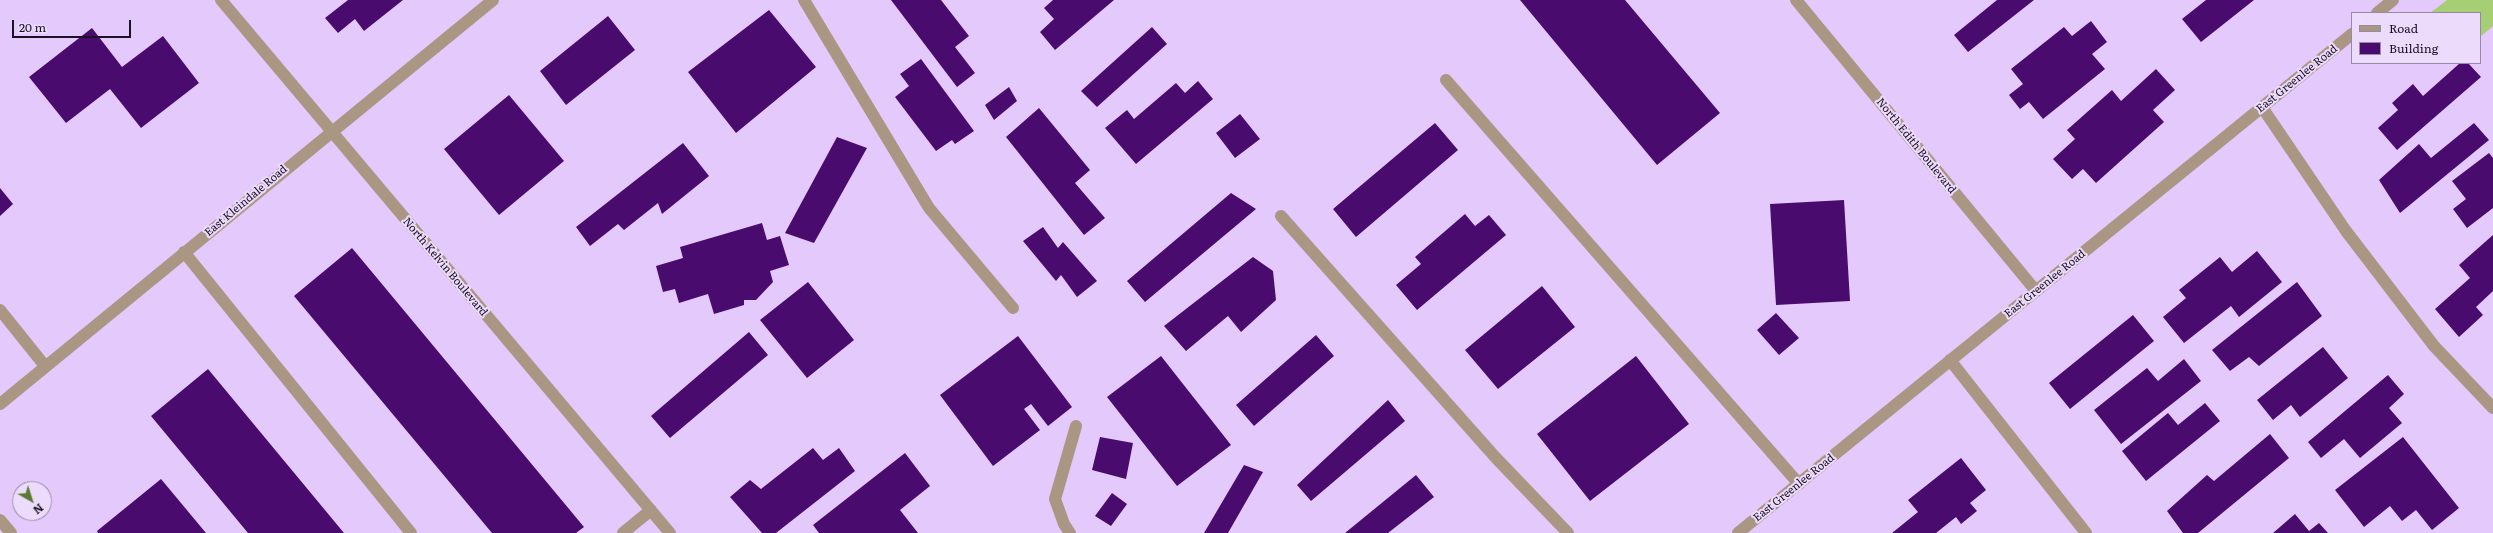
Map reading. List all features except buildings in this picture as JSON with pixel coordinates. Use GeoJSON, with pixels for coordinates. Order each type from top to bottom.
{"type":"FeatureCollection","features":[{"type":"Feature","properties":{"kind":"street","name":"North Kelvin Boulevard"},"geometry":{"type":"LineString","coordinates":[[221,0],[670,533]]}},
{"type":"Feature","properties":{"kind":"street","name":"East Kleindale Road"},"geometry":{"type":"LineString","coordinates":[[0,404],[331,131],[493,0]]}},
{"type":"Feature","properties":{"kind":"street"},"geometry":{"type":"LineString","coordinates":[[804,0],[928,208],[1013,308]]}},
{"type":"Feature","properties":{"kind":"street","name":"North Edith Boulevard"},"geometry":{"type":"LineString","coordinates":[[1796,0],[2036,291]]}},
{"type":"Feature","properties":{"kind":"street"},"geometry":{"type":"LineString","coordinates":[[2379,12],[2390,1]]}},
{"type":"Feature","properties":{"kind":"street","name":"East Greenlee Road"},"geometry":{"type":"LineString","coordinates":[[1738,533],[2351,35]]}},
{"type":"Feature","properties":{"kind":"street"},"geometry":{"type":"LineString","coordinates":[[1446,80],[1800,484]]}},
{"type":"Feature","properties":{"kind":"street"},"geometry":{"type":"LineString","coordinates":[[2262,107],[2346,231],[2434,346],[2493,408]]}},
{"type":"Feature","properties":{"kind":"street"},"geometry":{"type":"LineString","coordinates":[[1282,216],[1496,458],[1568,533]]}},
{"type":"Feature","properties":{"kind":"street"},"geometry":{"type":"LineString","coordinates":[[184,252],[411,533]]}},
{"type":"Feature","properties":{"kind":"street"},"geometry":{"type":"LineString","coordinates":[[0,310],[45,366]]}},
{"type":"Feature","properties":{"kind":"street"},"geometry":{"type":"LineString","coordinates":[[1950,360],[2086,533]]}},
{"type":"Feature","properties":{"kind":"street"},"geometry":{"type":"LineString","coordinates":[[1070,533],[1064,524],[1055,499],[1076,426]]}},
{"type":"Feature","properties":{"kind":"street"},"geometry":{"type":"LineString","coordinates":[[623,533],[651,510]]}},
{"type":"Feature","properties":{"kind":"street"},"geometry":{"type":"LineString","coordinates":[[0,520],[11,533]]}},
{"type":"Feature","properties":{"kind":"green space"},"geometry":{"type":"Polygon","coordinates":[[[2447,0],[2493,0],[2493,26],[2481,36],[2481,12],[2431,12],[2447,0]]]}}]}
